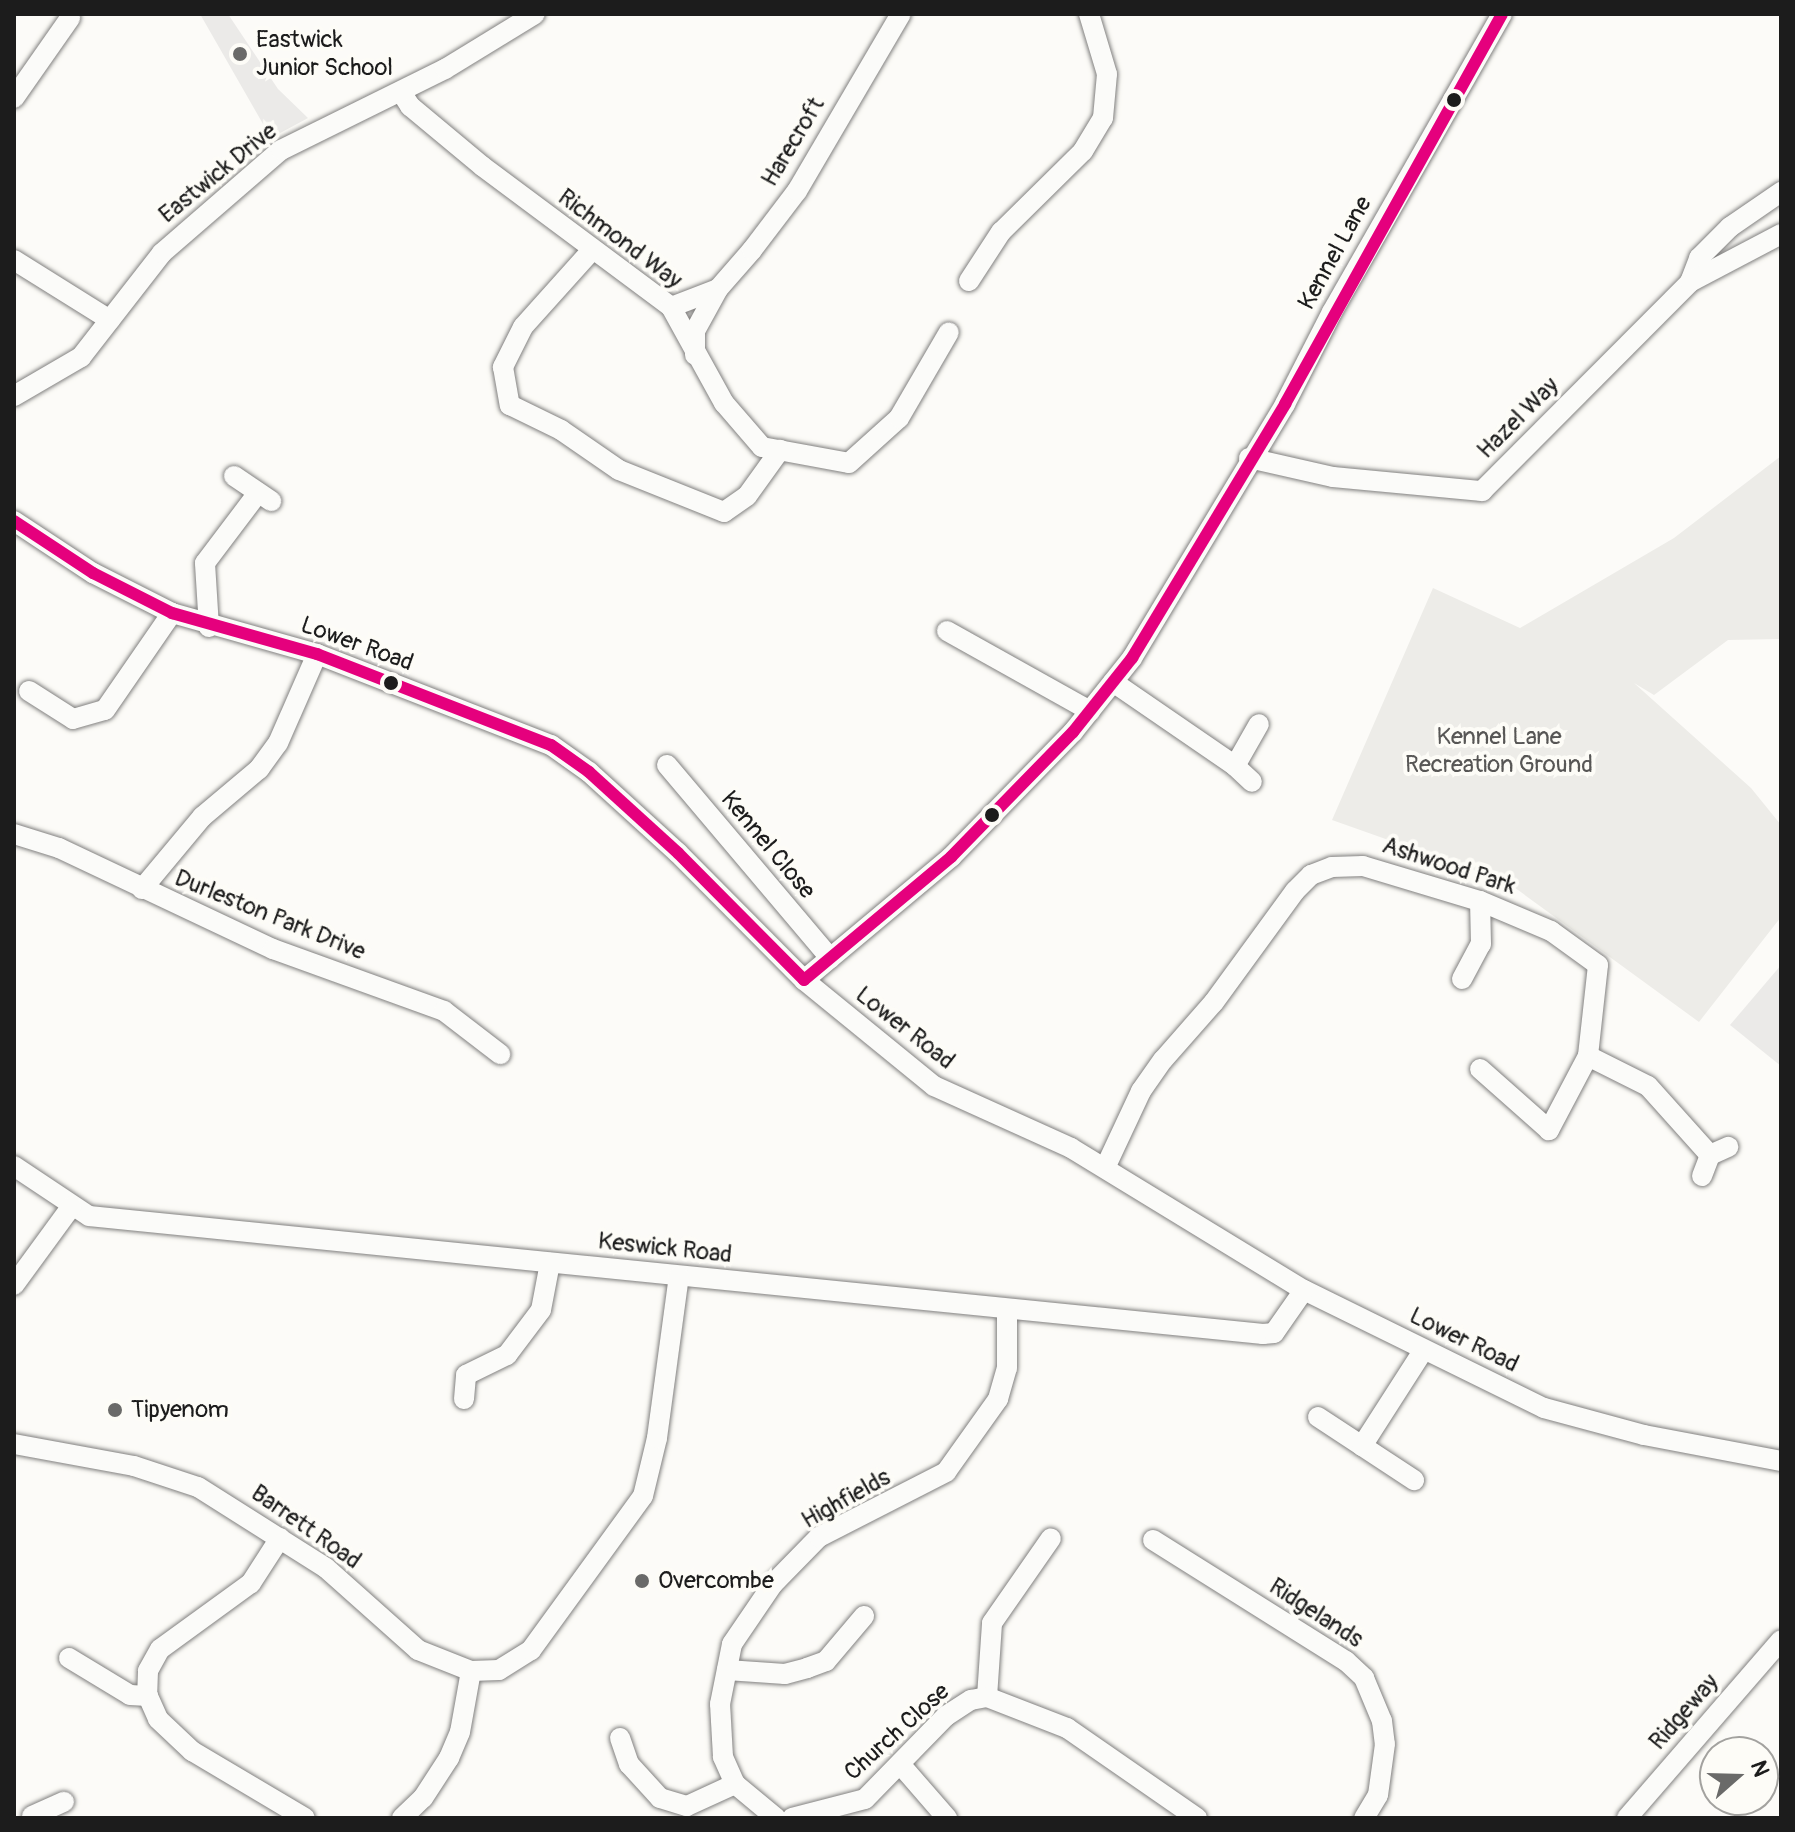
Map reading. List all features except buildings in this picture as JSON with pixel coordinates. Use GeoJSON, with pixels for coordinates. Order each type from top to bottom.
{"type":"FeatureCollection","features":[{"type":"Feature","properties":{"kind":"street","name":"Eastwick Drive"},"geometry":{"type":"LineString","coordinates":[[14,396],[81,357],[162,253],[281,150],[401,92],[535,14]]}},
{"type":"Feature","properties":{"kind":"street","name":"Harecroft"},"geometry":{"type":"LineString","coordinates":[[695,355],[695,331],[718,289],[797,191],[901,14]]}},
{"type":"Feature","properties":{"kind":"street"},"geometry":{"type":"LineString","coordinates":[[969,281],[1001,232],[1083,151],[1103,118],[1107,74],[1089,14]]}},
{"type":"Feature","properties":{"kind":"street","name":"Kennel Lane"},"geometry":{"type":"LineString","coordinates":[[804,980],[951,857],[1090,711],[1113,682],[1285,404],[1339,299],[1502,14]]}},
{"type":"Feature","properties":{"kind":"street"},"geometry":{"type":"LineString","coordinates":[[14,98],[70,18]]}},
{"type":"Feature","properties":{"kind":"street","name":"Richmond Way"},"geometry":{"type":"LineString","coordinates":[[401,92],[410,106],[482,166],[671,307],[724,403],[762,447],[849,463],[899,418],[949,332]]}},
{"type":"Feature","properties":{"kind":"street","name":"Hazel Way"},"geometry":{"type":"LineString","coordinates":[[1690,282],[1699,258],[1730,227],[1781,192]]}},
{"type":"Feature","properties":{"kind":"street","name":"Hazel Way"},"geometry":{"type":"LineString","coordinates":[[1249,458],[1333,477],[1482,491],[1690,282],[1781,234]]}},
{"type":"Feature","properties":{"kind":"street"},"geometry":{"type":"LineString","coordinates":[[592,250],[523,327],[503,367],[510,405],[561,430],[619,470],[724,512],[747,496],[780,450]]}},
{"type":"Feature","properties":{"kind":"street"},"geometry":{"type":"LineString","coordinates":[[14,260],[110,320]]}},
{"type":"Feature","properties":{"kind":"street"},"geometry":{"type":"LineString","coordinates":[[671,307],[718,289]]}},
{"type":"Feature","properties":{"kind":"street"},"geometry":{"type":"LineString","coordinates":[[209,627],[205,563],[264,497],[234,476]]}},
{"type":"Feature","properties":{"kind":"street","name":"Lower Road"},"geometry":{"type":"LineString","coordinates":[[14,521],[93,573],[172,613],[209,627],[317,654],[355,673],[511,725],[575,761],[678,853],[804,980],[934,1086],[1105,1168],[1304,1290],[1544,1408],[1644,1435],[1781,1461]]}},
{"type":"Feature","properties":{"kind":"street"},"geometry":{"type":"LineString","coordinates":[[29,691],[73,719],[105,710],[172,613]]}},
{"type":"Feature","properties":{"kind":"street"},"geometry":{"type":"LineString","coordinates":[[947,631],[1090,711]]}},
{"type":"Feature","properties":{"kind":"street"},"geometry":{"type":"LineString","coordinates":[[142,889],[202,817],[259,769],[278,743],[317,654]]}},
{"type":"Feature","properties":{"kind":"street"},"geometry":{"type":"LineString","coordinates":[[1113,682],[1235,766],[1252,782]]}},
{"type":"Feature","properties":{"kind":"street"},"geometry":{"type":"LineString","coordinates":[[1235,766],[1259,724]]}},
{"type":"Feature","properties":{"kind":"street","name":"Kennel Close"},"geometry":{"type":"LineString","coordinates":[[667,765],[830,958]]}},
{"type":"Feature","properties":{"kind":"street","name":"Durleston Park Drive"},"geometry":{"type":"LineString","coordinates":[[14,834],[59,848],[273,949],[444,1011],[500,1054]]}},
{"type":"Feature","properties":{"kind":"street","name":"Ashwood Park"},"geometry":{"type":"LineString","coordinates":[[1105,1168],[1141,1091],[1311,875],[1363,866],[1480,901],[1551,931],[1598,965],[1588,1056],[1549,1130],[1480,1069]]}},
{"type":"Feature","properties":{"kind":"street"},"geometry":{"type":"LineString","coordinates":[[1462,979],[1481,944],[1480,901]]}},
{"type":"Feature","properties":{"kind":"street"},"geometry":{"type":"LineString","coordinates":[[1588,1056],[1648,1086],[1719,1151],[1702,1176]]}},
{"type":"Feature","properties":{"kind":"street","name":"Keswick Road"},"geometry":{"type":"LineString","coordinates":[[14,1166],[71,1207],[89,1216],[1270,1335],[1304,1290]]}},
{"type":"Feature","properties":{"kind":"street"},"geometry":{"type":"LineString","coordinates":[[14,1285],[71,1207]]}},
{"type":"Feature","properties":{"kind":"street"},"geometry":{"type":"LineString","coordinates":[[461,1385],[499,1361],[522,1338],[546,1300],[550,1263]]}},
{"type":"Feature","properties":{"kind":"street","name":"Barrett Road"},"geometry":{"type":"LineString","coordinates":[[14,1444],[156,1471],[210,1493],[344,1582],[403,1640],[435,1659],[471,1671],[499,1670],[521,1660],[561,1595],[643,1496],[657,1438],[679,1276]]}},
{"type":"Feature","properties":{"kind":"street","name":"Highfields"},"geometry":{"type":"LineString","coordinates":[[735,1784],[720,1741],[732,1644],[773,1584],[819,1537],[891,1504],[946,1472],[998,1399],[1007,1368],[1007,1309]]}},
{"type":"Feature","properties":{"kind":"street"},"geometry":{"type":"LineString","coordinates":[[1362,1446],[1423,1351]]}},
{"type":"Feature","properties":{"kind":"street"},"geometry":{"type":"LineString","coordinates":[[1318,1417],[1414,1480]]}},
{"type":"Feature","properties":{"kind":"street"},"geometry":{"type":"LineString","coordinates":[[280,1538],[251,1583],[160,1649],[148,1671],[148,1696],[158,1719],[195,1753],[305,1818]]}},
{"type":"Feature","properties":{"kind":"street"},"geometry":{"type":"LineString","coordinates":[[987,1697],[992,1623],[1051,1538]]}},
{"type":"Feature","properties":{"kind":"street","name":"Ridgelands"},"geometry":{"type":"LineString","coordinates":[[1153,1540],[1346,1661],[1364,1678],[1382,1721],[1385,1744],[1378,1795],[1364,1818]]}},
{"type":"Feature","properties":{"kind":"street"},"geometry":{"type":"LineString","coordinates":[[727,1670],[785,1674],[826,1661],[864,1616]]}},
{"type":"Feature","properties":{"kind":"street","name":"Ridgeway"},"geometry":{"type":"LineString","coordinates":[[1627,1818],[1781,1640]]}},
{"type":"Feature","properties":{"kind":"street"},"geometry":{"type":"LineString","coordinates":[[69,1658],[87,1680],[130,1695],[148,1696]]}},
{"type":"Feature","properties":{"kind":"street"},"geometry":{"type":"LineString","coordinates":[[402,1818],[423,1798],[449,1758],[471,1671]]}},
{"type":"Feature","properties":{"kind":"street","name":"Church Close"},"geometry":{"type":"LineString","coordinates":[[792,1818],[865,1799],[946,1716],[971,1700],[987,1697],[1067,1728],[1197,1818]]}},
{"type":"Feature","properties":{"kind":"street"},"geometry":{"type":"LineString","coordinates":[[620,1738],[629,1764],[660,1798],[687,1806],[735,1784],[776,1818]]}},
{"type":"Feature","properties":{"kind":"street"},"geometry":{"type":"LineString","coordinates":[[900,1764],[947,1818]]}},
{"type":"Feature","properties":{"kind":"street"},"geometry":{"type":"LineString","coordinates":[[26,1814],[64,1802]]}},
{"type":"Feature","properties":{"kind":"shaded area","name":"Eastwick Junior School"},"geometry":{"type":"Polygon","coordinates":[[[200,14],[228,14],[278,89],[308,118],[271,138],[200,14]]]}},
{"type":"Feature","properties":{"kind":"shaded area"},"geometry":{"type":"Polygon","coordinates":[[[1781,965],[1781,1066],[1730,1025],[1781,965]]]}},
{"type":"Feature","properties":{"kind":"green space","name":"Kennel Lane Recreation Ground"},"geometry":{"type":"Polygon","coordinates":[[[1781,456],[1781,639],[1728,640],[1654,695],[1634,683],[1751,788],[1781,825],[1781,917],[1699,1022],[1507,882],[1332,820],[1433,588],[1520,628],[1674,538],[1781,456]]]}},
{"type":"Feature","properties":{"kind":"transit line"},"geometry":{"type":"LineString","coordinates":[[804,980],[951,857],[1073,732],[1132,658],[1285,404],[1502,14]]}},
{"type":"Feature","properties":{"kind":"transit line"},"geometry":{"type":"LineString","coordinates":[[14,521],[93,573],[172,613],[317,654],[551,745],[589,772],[678,853],[804,980]]}},
{"type":"Feature","properties":{"kind":"place","name":"Eastwick Junior School"},"geometry":{"type":"Point","coordinates":[240,54]}},
{"type":"Feature","properties":{"kind":"place","name":"Tipyenom"},"geometry":{"type":"Point","coordinates":[115,1410]}},
{"type":"Feature","properties":{"kind":"place","name":"Overcombe"},"geometry":{"type":"Point","coordinates":[642,1581]}}]}
